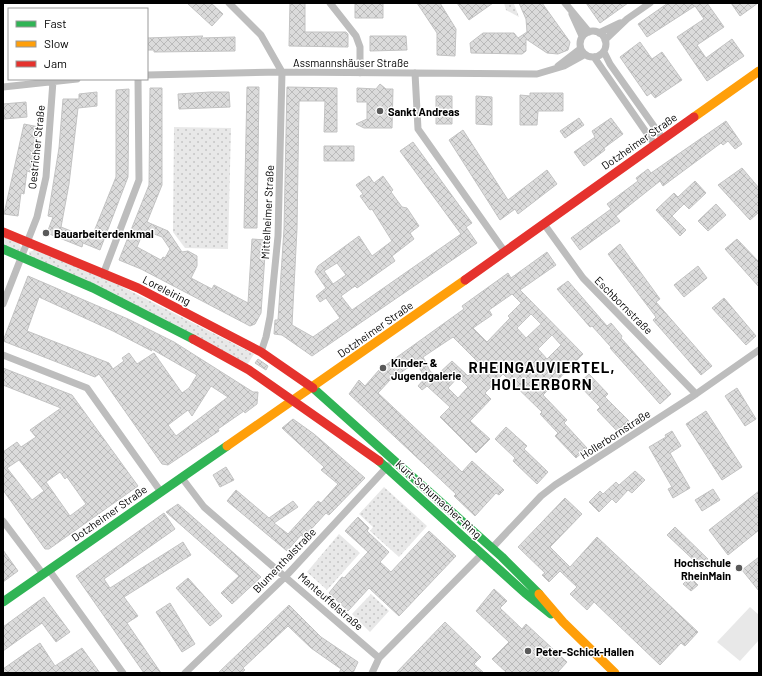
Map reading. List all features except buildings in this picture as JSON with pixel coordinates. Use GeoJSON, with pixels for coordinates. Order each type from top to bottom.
{"type":"FeatureCollection","features":[{"type":"Feature","properties":{"kind":"main road","name":"Dotzheimer Straße"},"geometry":{"type":"LineString","coordinates":[[3,602],[293,401],[759,71]]}},
{"type":"Feature","properties":{"kind":"main road","name":"Loreleiring"},"geometry":{"type":"LineString","coordinates":[[3,232],[104,272],[261,352],[312,387]]}},
{"type":"Feature","properties":{"kind":"main road"},"geometry":{"type":"LineString","coordinates":[[3,249],[93,288],[227,357],[293,401]]}},
{"type":"Feature","properties":{"kind":"main road","name":"Kurt-Schumacher-Ring"},"geometry":{"type":"LineString","coordinates":[[312,387],[330,400],[492,548],[532,586],[563,622],[615,673]]}},
{"type":"Feature","properties":{"kind":"main road","name":"Kurt-Schumacher-Ring"},"geometry":{"type":"LineString","coordinates":[[293,401],[354,442],[387,468],[539,606],[563,622]]}},
{"type":"Feature","properties":{"kind":"street"},"geometry":{"type":"LineString","coordinates":[[229,3],[261,35],[282,72]]}},
{"type":"Feature","properties":{"kind":"street"},"geometry":{"type":"LineString","coordinates":[[330,3],[356,36],[360,47],[360,73]]}},
{"type":"Feature","properties":{"kind":"street"},"geometry":{"type":"LineString","coordinates":[[565,3],[589,32]]}},
{"type":"Feature","properties":{"kind":"street"},"geometry":{"type":"LineString","coordinates":[[650,3],[627,19],[599,33],[589,32],[582,36],[580,42],[582,52],[594,57],[655,145]]}},
{"type":"Feature","properties":{"kind":"street"},"geometry":{"type":"LineString","coordinates":[[571,12],[582,36]]}},
{"type":"Feature","properties":{"kind":"street"},"geometry":{"type":"LineString","coordinates":[[627,19],[605,40],[604,52],[613,69],[663,139]]}},
{"type":"Feature","properties":{"kind":"street"},"geometry":{"type":"LineString","coordinates":[[599,33],[605,40]]}},
{"type":"Feature","properties":{"kind":"street","name":"Assmannshäuser Straße"},"geometry":{"type":"LineString","coordinates":[[148,75],[282,72],[537,74],[554,70],[582,52]]}},
{"type":"Feature","properties":{"kind":"street"},"geometry":{"type":"LineString","coordinates":[[594,57],[604,52]]}},
{"type":"Feature","properties":{"kind":"street","name":"Mittelheimer Straße"},"geometry":{"type":"LineString","coordinates":[[261,352],[270,317],[278,236],[282,72]]}},
{"type":"Feature","properties":{"kind":"street"},"geometry":{"type":"LineString","coordinates":[[415,73],[418,129],[505,252]]}},
{"type":"Feature","properties":{"kind":"street"},"geometry":{"type":"LineString","coordinates":[[3,87],[66,80]]}},
{"type":"Feature","properties":{"kind":"street"},"geometry":{"type":"LineString","coordinates":[[104,272],[139,180],[138,80]]}},
{"type":"Feature","properties":{"kind":"street","name":"Oestricher Straße"},"geometry":{"type":"LineString","coordinates":[[3,304],[37,217],[46,176],[54,81]]}},
{"type":"Feature","properties":{"kind":"street","name":"Eschbornstraße"},"geometry":{"type":"LineString","coordinates":[[544,224],[583,278],[696,394]]}},
{"type":"Feature","properties":{"kind":"street","name":"Hollerbornstraße"},"geometry":{"type":"LineString","coordinates":[[492,548],[541,496],[555,485],[696,394],[759,350]]}},
{"type":"Feature","properties":{"kind":"street"},"geometry":{"type":"LineString","coordinates":[[3,355],[87,388],[161,492]]}},
{"type":"Feature","properties":{"kind":"street","name":"Blumenthalstraße"},"geometry":{"type":"LineString","coordinates":[[185,673],[286,576],[395,459]]}},
{"type":"Feature","properties":{"kind":"street","name":"Manteuffelstraße"},"geometry":{"type":"LineString","coordinates":[[182,478],[204,507],[286,576],[379,658]]}},
{"type":"Feature","properties":{"kind":"street"},"geometry":{"type":"LineString","coordinates":[[3,521],[46,572],[123,673]]}},
{"type":"Feature","properties":{"kind":"street"},"geometry":{"type":"LineString","coordinates":[[372,673],[379,658],[482,554]]}},
{"type":"Feature","properties":{"kind":"shaded area"},"geometry":{"type":"Polygon","coordinates":[[[504,3],[514,4],[519,17],[506,10],[504,3]]]}},
{"type":"Feature","properties":{"kind":"shaded area"},"geometry":{"type":"Polygon","coordinates":[[[174,127],[231,128],[228,249],[185,248],[173,232],[174,127]]]}},
{"type":"Feature","properties":{"kind":"shaded area"},"geometry":{"type":"Polygon","coordinates":[[[3,237],[19,243],[22,249],[17,252],[3,247],[3,237]]]}},
{"type":"Feature","properties":{"kind":"shaded area"},"geometry":{"type":"Polygon","coordinates":[[[35,250],[103,277],[254,354],[247,365],[30,257],[29,252],[35,250]]]}},
{"type":"Feature","properties":{"kind":"shaded area"},"geometry":{"type":"Polygon","coordinates":[[[384,487],[427,526],[399,557],[370,531],[373,527],[359,514],[384,487]]]}},
{"type":"Feature","properties":{"kind":"shaded area"},"geometry":{"type":"Polygon","coordinates":[[[339,534],[360,553],[327,590],[307,572],[339,534]]]}},
{"type":"Feature","properties":{"kind":"shaded area"},"geometry":{"type":"Polygon","coordinates":[[[371,594],[389,611],[370,632],[352,614],[371,594]]]}},
{"type":"Feature","properties":{"kind":"shaded area"},"geometry":{"type":"Polygon","coordinates":[[[750,607],[759,615],[759,640],[740,661],[717,642],[750,607]]]}},
{"type":"Feature","properties":{"kind":"traffic: fast"},"geometry":{"type":"LineString","coordinates":[[3,249],[93,288],[193,339]]}},
{"type":"Feature","properties":{"kind":"traffic: fast"},"geometry":{"type":"LineString","coordinates":[[313,388],[502,557],[539,594]]}},
{"type":"Feature","properties":{"kind":"traffic: fast"},"geometry":{"type":"LineString","coordinates":[[3,602],[227,446]]}},
{"type":"Feature","properties":{"kind":"traffic: fast"},"geometry":{"type":"LineString","coordinates":[[379,461],[525,593],[551,614]]}},
{"type":"Feature","properties":{"kind":"traffic: slow"},"geometry":{"type":"LineString","coordinates":[[694,117],[759,71]]}},
{"type":"Feature","properties":{"kind":"traffic: slow"},"geometry":{"type":"LineString","coordinates":[[227,446],[465,280]]}},
{"type":"Feature","properties":{"kind":"traffic: slow"},"geometry":{"type":"LineString","coordinates":[[539,594],[563,622],[615,673]]}},
{"type":"Feature","properties":{"kind":"traffic: jam"},"geometry":{"type":"LineString","coordinates":[[465,280],[694,117]]}},
{"type":"Feature","properties":{"kind":"traffic: jam"},"geometry":{"type":"LineString","coordinates":[[3,232],[138,288],[261,352],[313,388]]}},
{"type":"Feature","properties":{"kind":"traffic: jam"},"geometry":{"type":"LineString","coordinates":[[193,339],[249,370],[379,461]]}},
{"type":"Feature","properties":{"kind":"place","name":"Sankt Andreas"},"geometry":{"type":"Point","coordinates":[380,111]}},
{"type":"Feature","properties":{"kind":"place","name":"Bauarbeiterdenkmal"},"geometry":{"type":"Point","coordinates":[46,233]}},
{"type":"Feature","properties":{"kind":"place","name":"Kinder- & Jugendgalerie"},"geometry":{"type":"Point","coordinates":[383,368]}},
{"type":"Feature","properties":{"kind":"place","name":"Hochschule RheinMain"},"geometry":{"type":"Point","coordinates":[739,568]}},
{"type":"Feature","properties":{"kind":"place","name":"Peter-Schick-Hallen"},"geometry":{"type":"Point","coordinates":[528,651]}},
{"type":"Feature","properties":{"kind":"district","name":"RHEINGAUVIERTEL, HOLLERBORN"},"geometry":{"type":"Point","coordinates":[542,376]}}]}
